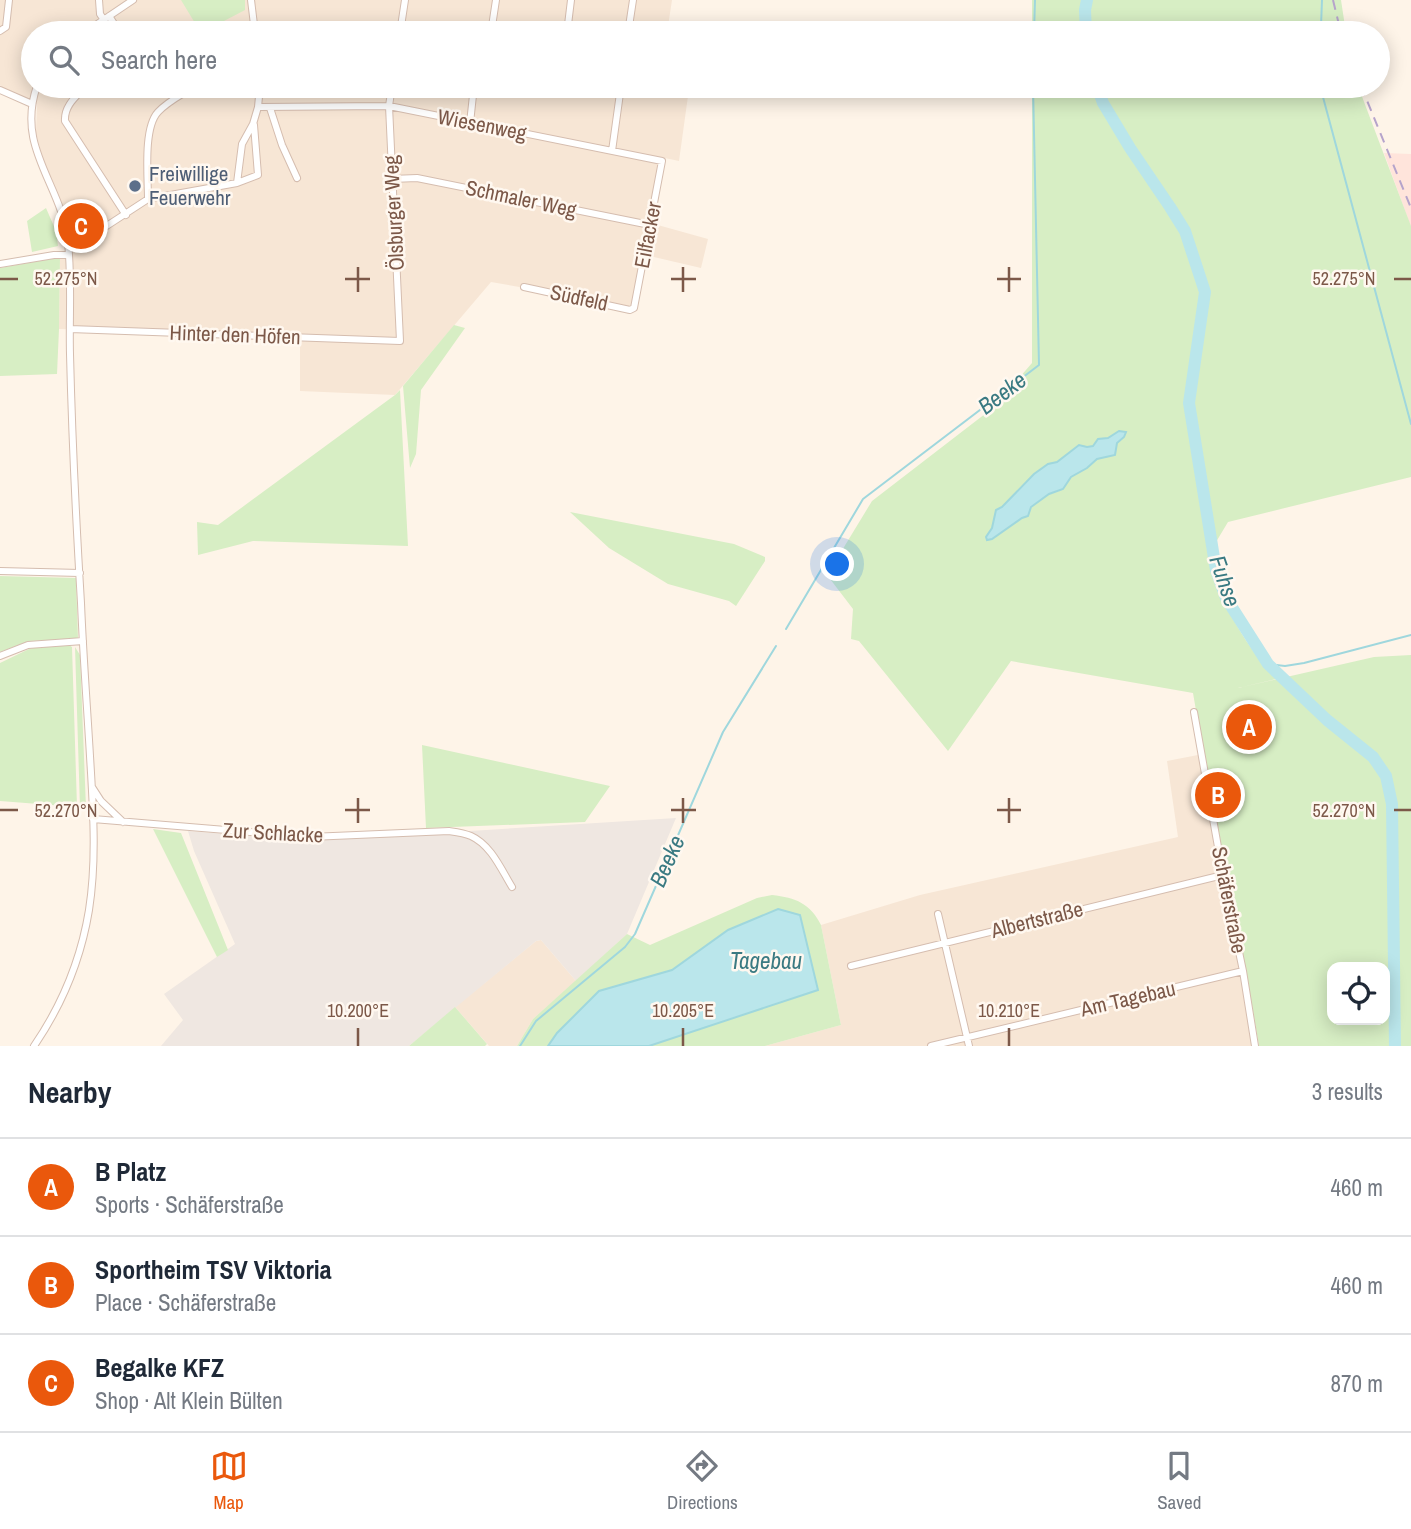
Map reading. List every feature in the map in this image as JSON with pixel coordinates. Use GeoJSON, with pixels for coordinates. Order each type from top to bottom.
{"type":"FeatureCollection","features":[{"type":"Feature","properties":{"kind":"street"},"geometry":{"type":"LineString","coordinates":[[0,31],[6,27],[9,0]]}},
{"type":"Feature","properties":{"kind":"street"},"geometry":{"type":"LineString","coordinates":[[99,0],[100,14],[109,21]]}},
{"type":"Feature","properties":{"kind":"street"},"geometry":{"type":"LineString","coordinates":[[102,21],[133,0]]}},
{"type":"Feature","properties":{"kind":"street"},"geometry":{"type":"LineString","coordinates":[[251,0],[254,21]]}},
{"type":"Feature","properties":{"kind":"street"},"geometry":{"type":"LineString","coordinates":[[402,21],[405,0]]}},
{"type":"Feature","properties":{"kind":"street"},"geometry":{"type":"LineString","coordinates":[[493,21],[496,0]]}},
{"type":"Feature","properties":{"kind":"street"},"geometry":{"type":"LineString","coordinates":[[568,21],[571,0]]}},
{"type":"Feature","properties":{"kind":"street"},"geometry":{"type":"LineString","coordinates":[[630,21],[633,0]]}},
{"type":"Feature","properties":{"kind":"street"},"geometry":{"type":"LineString","coordinates":[[0,90],[32,104]]}},
{"type":"Feature","properties":{"kind":"street"},"geometry":{"type":"LineString","coordinates":[[34,98],[31,122],[33,139],[39,160],[64,217],[69,255],[70,352],[93,819],[91,894],[82,941],[65,990],[34,1046]]}},
{"type":"Feature","properties":{"kind":"street"},"geometry":{"type":"LineString","coordinates":[[75,98],[67,107],[65,121],[125,215]]}},
{"type":"Feature","properties":{"kind":"street"},"geometry":{"type":"LineString","coordinates":[[148,199],[149,131],[152,120],[159,111],[177,98]]}},
{"type":"Feature","properties":{"kind":"street"},"geometry":{"type":"LineString","coordinates":[[237,183],[242,144],[253,124],[259,98]]}},
{"type":"Feature","properties":{"kind":"street","name":"Ölsburger Weg"},"geometry":{"type":"LineString","coordinates":[[390,98],[400,341]]}},
{"type":"Feature","properties":{"kind":"street"},"geometry":{"type":"LineString","coordinates":[[470,122],[473,98]]}},
{"type":"Feature","properties":{"kind":"street"},"geometry":{"type":"LineString","coordinates":[[612,151],[619,98]]}},
{"type":"Feature","properties":{"kind":"street","name":"Wiesenweg"},"geometry":{"type":"LineString","coordinates":[[258,107],[389,106],[662,161]]}},
{"type":"Feature","properties":{"kind":"street"},"geometry":{"type":"LineString","coordinates":[[270,108],[282,145],[298,178]]}},
{"type":"Feature","properties":{"kind":"street"},"geometry":{"type":"LineString","coordinates":[[68,245],[82,242],[148,199],[237,183],[258,175],[253,124]]}},
{"type":"Feature","properties":{"kind":"street","name":"Eilfacker"},"geometry":{"type":"LineString","coordinates":[[634,308],[662,161]]}},
{"type":"Feature","properties":{"kind":"street","name":"Schmaler Weg"},"geometry":{"type":"LineString","coordinates":[[392,179],[417,178],[650,225]]}},
{"type":"Feature","properties":{"kind":"street"},"geometry":{"type":"LineString","coordinates":[[0,264],[69,255]]}},
{"type":"Feature","properties":{"kind":"street","name":"Südfeld"},"geometry":{"type":"LineString","coordinates":[[524,287],[630,310],[634,308]]}},
{"type":"Feature","properties":{"kind":"street","name":"Hinter den Höfen"},"geometry":{"type":"LineString","coordinates":[[70,329],[400,341]]}},
{"type":"Feature","properties":{"kind":"street"},"geometry":{"type":"LineString","coordinates":[[0,571],[80,573]]}},
{"type":"Feature","properties":{"kind":"street"},"geometry":{"type":"LineString","coordinates":[[0,656],[28,645],[83,641]]}},
{"type":"Feature","properties":{"kind":"street","name":"Schäferstraße"},"geometry":{"type":"LineString","coordinates":[[1194,712],[1255,1046]]}},
{"type":"Feature","properties":{"kind":"street"},"geometry":{"type":"LineString","coordinates":[[92,786],[101,801],[123,822]]}},
{"type":"Feature","properties":{"kind":"street","name":"Zur Schlacke"},"geometry":{"type":"LineString","coordinates":[[93,819],[310,837],[449,831],[471,836],[482,844],[494,856],[512,887]]}},
{"type":"Feature","properties":{"kind":"street","name":"Albertstraße"},"geometry":{"type":"LineString","coordinates":[[850,965],[1223,875]]}},
{"type":"Feature","properties":{"kind":"street"},"geometry":{"type":"LineString","coordinates":[[938,914],[969,1046]]}},
{"type":"Feature","properties":{"kind":"street","name":"Am Tagebau"},"geometry":{"type":"LineString","coordinates":[[931,1046],[1243,971]]}},
{"type":"Feature","properties":{"kind":"shaded area"},"geometry":{"type":"Polygon","coordinates":[[[0,0],[672,0],[669,21],[21,21],[21,98],[7,92],[0,85],[0,0]]]}},
{"type":"Feature","properties":{"kind":"shaded area"},"geometry":{"type":"Polygon","coordinates":[[[22,98],[688,98],[679,161],[660,157],[647,222],[708,239],[701,268],[641,254],[632,307],[491,282],[395,395],[300,391],[300,336],[59,329],[60,257],[71,255],[72,245],[66,217],[43,160],[36,133],[37,104],[22,98]]]}},
{"type":"Feature","properties":{"kind":"shaded area"},"geometry":{"type":"Polygon","coordinates":[[[1384,153],[1411,154],[1411,227],[1384,153]]]}},
{"type":"Feature","properties":{"kind":"shaded area"},"geometry":{"type":"Polygon","coordinates":[[[1203,754],[1259,1046],[765,1046],[841,1025],[821,925],[920,895],[1178,837],[1167,761],[1203,754]]]}},
{"type":"Feature","properties":{"kind":"shaded area"},"geometry":{"type":"Polygon","coordinates":[[[676,818],[627,934],[576,981],[541,940],[536,941],[409,1046],[161,1046],[183,1020],[164,994],[235,944],[194,851],[188,831],[310,841],[676,818]]]}},
{"type":"Feature","properties":{"kind":"shaded area"},"geometry":{"type":"Polygon","coordinates":[[[541,940],[576,981],[533,1019],[517,1046],[489,1046],[455,1007],[536,941],[541,940]]]}},
{"type":"Feature","properties":{"kind":"green space"},"geometry":{"type":"Polygon","coordinates":[[[181,0],[245,0],[245,10],[224,21],[194,21],[181,0]]]}},
{"type":"Feature","properties":{"kind":"green space"},"geometry":{"type":"Polygon","coordinates":[[[1032,0],[1341,0],[1344,21],[1032,21],[1032,0]]]}},
{"type":"Feature","properties":{"kind":"green space"},"geometry":{"type":"Polygon","coordinates":[[[1032,98],[1363,98],[1411,226],[1411,477],[1228,522],[1210,552],[1219,586],[1234,620],[1253,651],[1276,679],[1238,688],[1374,657],[1411,655],[1411,1046],[1259,1046],[1246,970],[1224,875],[1193,693],[1011,661],[948,751],[859,641],[851,639],[853,609],[827,575],[872,501],[994,407],[1032,363],[1032,98]]]}},
{"type":"Feature","properties":{"kind":"green space"},"geometry":{"type":"Polygon","coordinates":[[[46,208],[56,231],[58,246],[32,252],[27,221],[46,208]]]}},
{"type":"Feature","properties":{"kind":"green space"},"geometry":{"type":"Polygon","coordinates":[[[60,257],[57,374],[0,376],[0,268],[60,257]]]}},
{"type":"Feature","properties":{"kind":"green space"},"geometry":{"type":"Polygon","coordinates":[[[454,325],[465,328],[421,390],[416,454],[410,468],[403,386],[454,325]]]}},
{"type":"Feature","properties":{"kind":"green space"},"geometry":{"type":"Polygon","coordinates":[[[400,390],[408,546],[253,541],[198,555],[197,522],[218,525],[400,390]]]}},
{"type":"Feature","properties":{"kind":"green space"},"geometry":{"type":"Polygon","coordinates":[[[570,512],[734,544],[765,557],[765,561],[736,606],[729,601],[668,584],[609,548],[570,512]]]}},
{"type":"Feature","properties":{"kind":"green space"},"geometry":{"type":"Polygon","coordinates":[[[0,576],[76,578],[78,639],[29,641],[0,652],[0,576]]]}},
{"type":"Feature","properties":{"kind":"green space"},"geometry":{"type":"Polygon","coordinates":[[[69,645],[72,647],[77,807],[0,801],[0,663],[29,649],[69,645]]]}},
{"type":"Feature","properties":{"kind":"green space"},"geometry":{"type":"Polygon","coordinates":[[[75,647],[80,655],[86,808],[80,808],[75,647]]]}},
{"type":"Feature","properties":{"kind":"green space"},"geometry":{"type":"Polygon","coordinates":[[[422,745],[610,786],[585,822],[426,828],[422,745]]]}},
{"type":"Feature","properties":{"kind":"green space"},"geometry":{"type":"Polygon","coordinates":[[[153,829],[181,833],[228,950],[217,957],[153,829]]]}},
{"type":"Feature","properties":{"kind":"green space"},"geometry":{"type":"Polygon","coordinates":[[[772,895],[801,903],[812,911],[821,925],[841,1025],[765,1046],[649,1046],[680,1035],[728,930],[672,970],[599,991],[557,1033],[548,1046],[517,1046],[533,1019],[627,934],[650,945],[757,898],[772,895]]]}},
{"type":"Feature","properties":{"kind":"green space"},"geometry":{"type":"Polygon","coordinates":[[[455,1007],[487,1044],[485,1046],[409,1046],[455,1007]]]}},
{"type":"Feature","properties":{"kind":"water"},"geometry":{"type":"Polygon","coordinates":[[[1119,431],[1126,432],[1117,443],[1115,455],[1097,459],[1071,477],[1063,489],[1049,494],[1031,507],[1028,516],[987,540],[996,510],[1034,474],[1048,464],[1057,462],[1079,445],[1093,446],[1098,439],[1108,438],[1119,431]]]}},
{"type":"Feature","properties":{"kind":"water","name":"Tagebau"},"geometry":{"type":"Polygon","coordinates":[[[778,909],[800,915],[818,990],[649,1046],[548,1046],[557,1033],[599,991],[672,970],[728,930],[778,909]]]}},
{"type":"Feature","properties":{"kind":"waterway","name":"Beeke"},"geometry":{"type":"LineString","coordinates":[[1034,21],[1035,0]]}},
{"type":"Feature","properties":{"kind":"waterway","name":"Fuhse"},"geometry":{"type":"LineString","coordinates":[[1085,21],[1087,0]]}},
{"type":"Feature","properties":{"kind":"waterway"},"geometry":{"type":"LineString","coordinates":[[1321,21],[1322,0]]}},
{"type":"Feature","properties":{"kind":"waterway","name":"Beeke"},"geometry":{"type":"LineString","coordinates":[[786,629],[863,499],[1039,365],[1033,98]]}},
{"type":"Feature","properties":{"kind":"waterway","name":"Fuhse"},"geometry":{"type":"LineString","coordinates":[[1101,98],[1130,148],[1185,231],[1205,292],[1189,403],[1216,570],[1226,598],[1268,664],[1327,720],[1373,757],[1386,776],[1392,804],[1395,1046]]}},
{"type":"Feature","properties":{"kind":"waterway"},"geometry":{"type":"LineString","coordinates":[[1323,98],[1411,424]]}},
{"type":"Feature","properties":{"kind":"waterway"},"geometry":{"type":"LineString","coordinates":[[1268,664],[1285,666],[1304,663],[1411,635]]}},
{"type":"Feature","properties":{"kind":"waterway","name":"Beeke"},"geometry":{"type":"LineString","coordinates":[[520,1046],[536,1021],[625,947],[635,934],[723,732],[776,646]]}},
{"type":"Feature","properties":{"kind":"railway"},"geometry":{"type":"LineString","coordinates":[[1333,0],[1338,21]]}},
{"type":"Feature","properties":{"kind":"railway"},"geometry":{"type":"LineString","coordinates":[[1366,98],[1411,208]]}},
{"type":"Feature","properties":{"kind":"place","name":"Freiwillige Feuerwehr"},"geometry":{"type":"Point","coordinates":[135,186]}},
{"type":"Feature","properties":{"kind":"place","name":"Begalke KFZ"},"geometry":{"type":"Point","coordinates":[81,226]}},
{"type":"Feature","properties":{"kind":"place","name":"B Platz"},"geometry":{"type":"Point","coordinates":[1249,727]}},
{"type":"Feature","properties":{"kind":"place","name":"Sportheim TSV Viktoria"},"geometry":{"type":"Point","coordinates":[1218,795]}}]}
